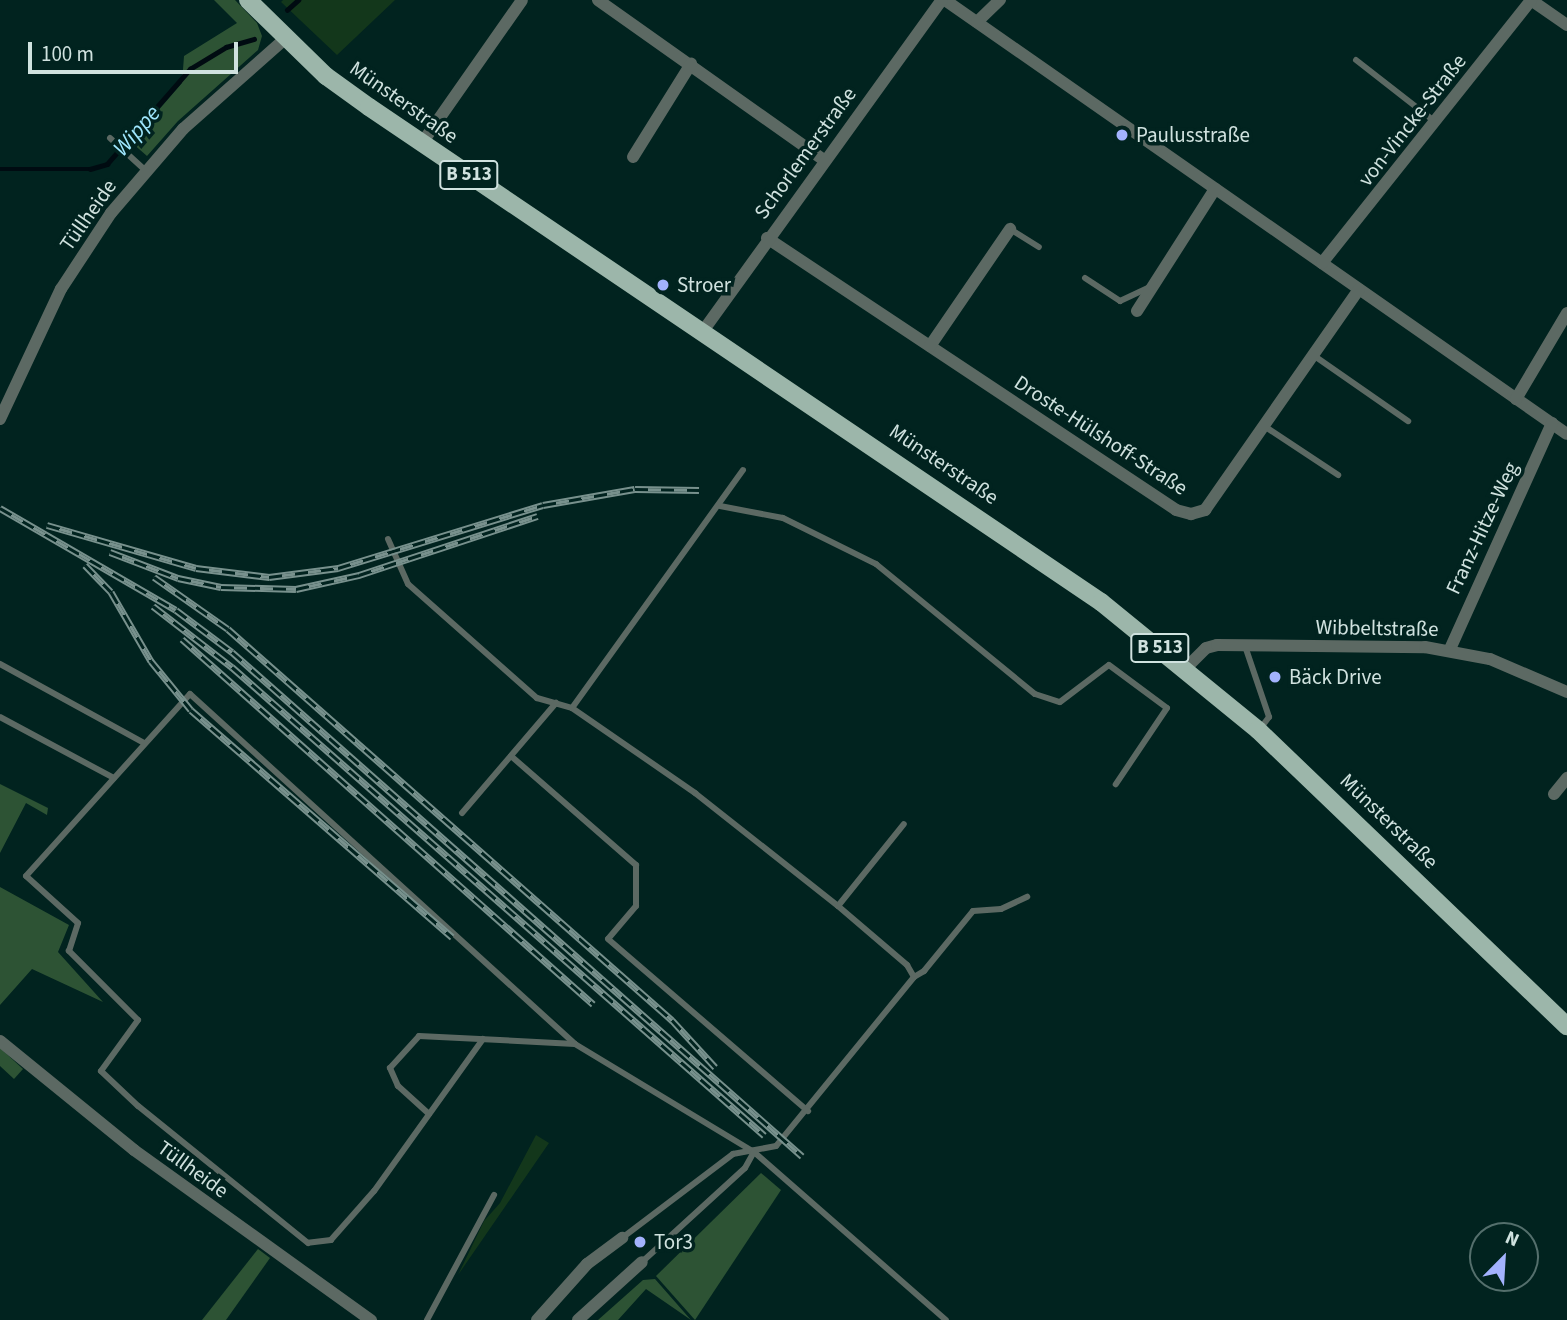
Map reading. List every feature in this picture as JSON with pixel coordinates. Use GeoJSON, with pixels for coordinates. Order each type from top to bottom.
{"type":"FeatureCollection","features":[{"type":"Feature","properties":{"kind":"main road","name":"Münsterstraße"},"geometry":{"type":"LineString","coordinates":[[248,0],[326,76],[1017,541],[1186,668],[1258,730],[1567,1026]]}},
{"type":"Feature","properties":{"kind":"street"},"geometry":{"type":"LineString","coordinates":[[422,143],[522,0]]}},
{"type":"Feature","properties":{"kind":"street"},"geometry":{"type":"LineString","coordinates":[[598,0],[824,160]]}},
{"type":"Feature","properties":{"kind":"street"},"geometry":{"type":"LineString","coordinates":[[944,0],[1567,434]]}},
{"type":"Feature","properties":{"kind":"street","name":"Schorlemerstraße"},"geometry":{"type":"LineString","coordinates":[[703,331],[767,238],[944,0]]}},
{"type":"Feature","properties":{"kind":"street"},"geometry":{"type":"LineString","coordinates":[[977,22],[1000,0]]}},
{"type":"Feature","properties":{"kind":"street"},"geometry":{"type":"LineString","coordinates":[[1531,0],[1567,25]]}},
{"type":"Feature","properties":{"kind":"street","name":"von-Vincke-Straße"},"geometry":{"type":"LineString","coordinates":[[1322,263],[1531,0]]}},
{"type":"Feature","properties":{"kind":"street","name":"Tüllheide"},"geometry":{"type":"LineString","coordinates":[[0,419],[61,289],[145,170],[183,129],[286,38]]}},
{"type":"Feature","properties":{"kind":"street"},"geometry":{"type":"LineString","coordinates":[[633,157],[691,64]]}},
{"type":"Feature","properties":{"kind":"street"},"geometry":{"type":"LineString","coordinates":[[1137,311],[1215,188]]}},
{"type":"Feature","properties":{"kind":"street"},"geometry":{"type":"LineString","coordinates":[[930,346],[1010,229]]}},
{"type":"Feature","properties":{"kind":"street","name":"Droste-Hülshoff-Straße"},"geometry":{"type":"LineString","coordinates":[[767,238],[1183,512],[1205,510],[1359,289]]}},
{"type":"Feature","properties":{"kind":"street"},"geometry":{"type":"LineString","coordinates":[[1516,399],[1567,313]]}},
{"type":"Feature","properties":{"kind":"street","name":"Franz-Hitze-Weg"},"geometry":{"type":"LineString","coordinates":[[1450,649],[1552,423]]}},
{"type":"Feature","properties":{"kind":"street","name":"Wibbeltstraße"},"geometry":{"type":"LineString","coordinates":[[1186,668],[1206,648],[1244,645],[1450,649],[1525,671],[1567,692]]}},
{"type":"Feature","properties":{"kind":"street"},"geometry":{"type":"LineString","coordinates":[[1554,794],[1567,778]]}},
{"type":"Feature","properties":{"kind":"street","name":"Tüllheide"},"geometry":{"type":"LineString","coordinates":[[0,1041],[134,1150],[371,1320]]}},
{"type":"Feature","properties":{"kind":"street"},"geometry":{"type":"LineString","coordinates":[[537,1320],[587,1264],[622,1238]]}},
{"type":"Feature","properties":{"kind":"street"},"geometry":{"type":"LineString","coordinates":[[578,1320],[642,1262]]}},
{"type":"Feature","properties":{"kind":"lane"},"geometry":{"type":"LineString","coordinates":[[1356,60],[1434,121]]}},
{"type":"Feature","properties":{"kind":"lane"},"geometry":{"type":"LineString","coordinates":[[110,138],[145,170]]}},
{"type":"Feature","properties":{"kind":"lane"},"geometry":{"type":"LineString","coordinates":[[1010,229],[1039,247]]}},
{"type":"Feature","properties":{"kind":"lane"},"geometry":{"type":"LineString","coordinates":[[1085,278],[1120,301],[1153,286]]}},
{"type":"Feature","properties":{"kind":"lane"},"geometry":{"type":"LineString","coordinates":[[1313,355],[1408,421]]}},
{"type":"Feature","properties":{"kind":"lane"},"geometry":{"type":"LineString","coordinates":[[1264,426],[1339,475]]}},
{"type":"Feature","properties":{"kind":"lane"},"geometry":{"type":"LineString","coordinates":[[572,708],[720,506],[743,470]]}},
{"type":"Feature","properties":{"kind":"lane"},"geometry":{"type":"LineString","coordinates":[[720,506],[783,518],[876,564],[1035,694],[1060,702],[1109,665],[1167,708],[1116,784]]}},
{"type":"Feature","properties":{"kind":"lane"},"geometry":{"type":"LineString","coordinates":[[388,539],[408,584],[537,698],[572,708],[695,793],[838,906],[907,965],[914,977]]}},
{"type":"Feature","properties":{"kind":"lane"},"geometry":{"type":"LineString","coordinates":[[1244,645],[1269,717],[1258,730]]}},
{"type":"Feature","properties":{"kind":"lane"},"geometry":{"type":"LineString","coordinates":[[0,664],[144,743]]}},
{"type":"Feature","properties":{"kind":"lane"},"geometry":{"type":"LineString","coordinates":[[482,1039],[374,1191],[331,1240],[308,1243],[138,1106],[101,1071],[138,1020],[69,951],[78,923],[26,876],[190,694],[575,1044],[754,1152],[946,1320]]}},
{"type":"Feature","properties":{"kind":"lane"},"geometry":{"type":"LineString","coordinates":[[462,813],[556,704]]}},
{"type":"Feature","properties":{"kind":"lane"},"geometry":{"type":"LineString","coordinates":[[0,717],[114,778]]}},
{"type":"Feature","properties":{"kind":"lane"},"geometry":{"type":"LineString","coordinates":[[511,756],[636,865],[636,906],[608,939],[807,1111]]}},
{"type":"Feature","properties":{"kind":"lane"},"geometry":{"type":"LineString","coordinates":[[838,906],[904,824]]}},
{"type":"Feature","properties":{"kind":"lane"},"geometry":{"type":"LineString","coordinates":[[622,1238],[733,1154],[776,1146],[914,977],[924,971],[973,911],[1001,909],[1027,897]]}},
{"type":"Feature","properties":{"kind":"lane"},"geometry":{"type":"LineString","coordinates":[[429,1114],[398,1086],[390,1068],[419,1036],[575,1044]]}},
{"type":"Feature","properties":{"kind":"lane"},"geometry":{"type":"LineString","coordinates":[[642,1262],[745,1168],[754,1152]]}},
{"type":"Feature","properties":{"kind":"lane"},"geometry":{"type":"LineString","coordinates":[[427,1320],[494,1195]]}},
{"type":"Feature","properties":{"kind":"green space"},"geometry":{"type":"Polygon","coordinates":[[[214,0],[235,0],[257,23],[262,36],[258,50],[178,121],[147,156],[131,142],[182,83],[184,56],[237,23],[214,0]]]}},
{"type":"Feature","properties":{"kind":"green space"},"geometry":{"type":"Polygon","coordinates":[[[283,0],[395,0],[337,55],[281,2],[283,0]]]}},
{"type":"Feature","properties":{"kind":"green space"},"geometry":{"type":"Polygon","coordinates":[[[0,784],[48,808],[47,815],[26,803],[0,853],[0,784]]]}},
{"type":"Feature","properties":{"kind":"green space"},"geometry":{"type":"Polygon","coordinates":[[[0,887],[69,925],[58,952],[103,1002],[32,969],[0,1005],[0,887]]]}},
{"type":"Feature","properties":{"kind":"green space"},"geometry":{"type":"Polygon","coordinates":[[[0,1048],[23,1069],[14,1079],[0,1066],[0,1048]]]}},
{"type":"Feature","properties":{"kind":"green space"},"geometry":{"type":"Polygon","coordinates":[[[536,1135],[549,1143],[458,1275],[484,1221],[500,1203],[536,1135]]]}},
{"type":"Feature","properties":{"kind":"green space"},"geometry":{"type":"Polygon","coordinates":[[[761,1173],[781,1190],[695,1320],[656,1276],[761,1173]]]}},
{"type":"Feature","properties":{"kind":"green space"},"geometry":{"type":"Polygon","coordinates":[[[258,1249],[270,1258],[226,1320],[202,1320],[258,1249]]]}},
{"type":"Feature","properties":{"kind":"green space"},"geometry":{"type":"Polygon","coordinates":[[[655,1279],[691,1320],[646,1289],[618,1320],[598,1320],[643,1280],[655,1279]]]}},
{"type":"Feature","properties":{"kind":"waterway","name":"Wippe"},"geometry":{"type":"LineString","coordinates":[[287,10],[298,0]]}},
{"type":"Feature","properties":{"kind":"waterway","name":"Wippe"},"geometry":{"type":"LineString","coordinates":[[0,169],[90,169],[107,164],[190,69],[226,47],[254,39]]}},
{"type":"Feature","properties":{"kind":"railway"},"geometry":{"type":"LineString","coordinates":[[47,525],[196,568],[269,577],[338,568],[543,505],[635,489],[699,490]]}},
{"type":"Feature","properties":{"kind":"railway"},"geometry":{"type":"LineString","coordinates":[[0,508],[176,610],[232,652],[802,1156]]}},
{"type":"Feature","properties":{"kind":"railway"},"geometry":{"type":"LineString","coordinates":[[110,552],[178,578],[221,587],[296,589],[359,575],[537,516]]}},
{"type":"Feature","properties":{"kind":"railway"},"geometry":{"type":"LineString","coordinates":[[85,565],[111,592],[151,661],[191,710],[452,937]]}},
{"type":"Feature","properties":{"kind":"railway"},"geometry":{"type":"LineString","coordinates":[[154,577],[228,629],[672,1020],[715,1067]]}},
{"type":"Feature","properties":{"kind":"railway"},"geometry":{"type":"LineString","coordinates":[[153,606],[232,667],[764,1135]]}},
{"type":"Feature","properties":{"kind":"railway"},"geometry":{"type":"LineString","coordinates":[[182,639],[593,1004]]}},
{"type":"Feature","properties":{"kind":"place","name":"Paulusstraße"},"geometry":{"type":"Point","coordinates":[1122,135]}},
{"type":"Feature","properties":{"kind":"place","name":"Stroer"},"geometry":{"type":"Point","coordinates":[663,285]}},
{"type":"Feature","properties":{"kind":"place","name":"Bäck Drive"},"geometry":{"type":"Point","coordinates":[1275,677]}},
{"type":"Feature","properties":{"kind":"place","name":"Tor3"},"geometry":{"type":"Point","coordinates":[640,1242]}}]}
